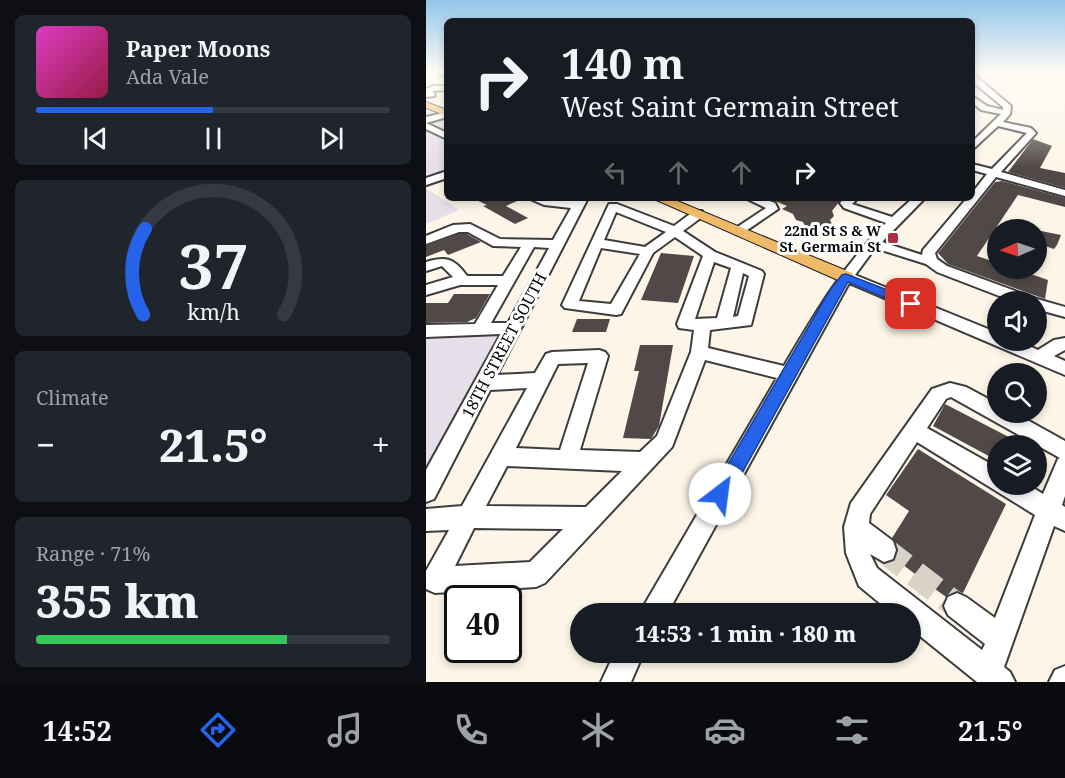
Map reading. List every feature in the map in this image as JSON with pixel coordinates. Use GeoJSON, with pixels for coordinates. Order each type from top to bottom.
{"type":"FeatureCollection","features":[{"type":"Feature","properties":{"kind":"main road"},"geometry":{"type":"LineString","coordinates":[[426,105],[444,112]]}},
{"type":"Feature","properties":{"kind":"main road"},"geometry":{"type":"LineString","coordinates":[[666,201],[846,277]]}},
{"type":"Feature","properties":{"kind":"street"},"geometry":{"type":"LineString","coordinates":[[979,104],[984,108],[1006,113]]}},
{"type":"Feature","properties":{"kind":"street"},"geometry":{"type":"LineString","coordinates":[[975,143],[1006,113],[1007,106],[1004,104]]}},
{"type":"Feature","properties":{"kind":"street"},"geometry":{"type":"LineString","coordinates":[[426,120],[444,114]]}},
{"type":"Feature","properties":{"kind":"street"},"geometry":{"type":"LineString","coordinates":[[975,196],[1032,133],[1028,130],[996,123]]}},
{"type":"Feature","properties":{"kind":"street"},"geometry":{"type":"LineString","coordinates":[[426,126],[444,135]]}},
{"type":"Feature","properties":{"kind":"street"},"geometry":{"type":"LineString","coordinates":[[975,168],[1065,193]]}},
{"type":"Feature","properties":{"kind":"street"},"geometry":{"type":"LineString","coordinates":[[994,173],[1004,172],[1065,188]]}},
{"type":"Feature","properties":{"kind":"street"},"geometry":{"type":"LineString","coordinates":[[426,182],[444,175]]}},
{"type":"Feature","properties":{"kind":"street"},"geometry":{"type":"LineString","coordinates":[[542,201],[580,201]]}},
{"type":"Feature","properties":{"kind":"street","name":"18TH STREET SOUTH"},"geometry":{"type":"LineString","coordinates":[[426,492],[580,201]]}},
{"type":"Feature","properties":{"kind":"street"},"geometry":{"type":"LineString","coordinates":[[741,231],[772,209],[771,205],[760,201]]}},
{"type":"Feature","properties":{"kind":"street"},"geometry":{"type":"LineString","coordinates":[[848,201],[846,203],[848,206],[894,222]]}},
{"type":"Feature","properties":{"kind":"street"},"geometry":{"type":"LineString","coordinates":[[658,603],[836,290],[873,243],[916,201]]}},
{"type":"Feature","properties":{"kind":"street"},"geometry":{"type":"LineString","coordinates":[[931,261],[928,253],[971,201]]}},
{"type":"Feature","properties":{"kind":"street"},"geometry":{"type":"LineString","coordinates":[[698,214],[675,231],[648,251],[616,310],[570,305],[613,206],[675,231],[710,255],[757,274],[745,321],[703,325],[685,324],[710,255]]}},
{"type":"Feature","properties":{"kind":"street"},"geometry":{"type":"LineString","coordinates":[[426,240],[457,228],[470,228],[498,243],[557,244]]}},
{"type":"Feature","properties":{"kind":"street"},"geometry":{"type":"LineString","coordinates":[[597,243],[648,251]]}},
{"type":"Feature","properties":{"kind":"street"},"geometry":{"type":"LineString","coordinates":[[873,243],[902,254],[931,261],[942,269],[1001,291]]}},
{"type":"Feature","properties":{"kind":"street"},"geometry":{"type":"LineString","coordinates":[[480,328],[529,244]]}},
{"type":"Feature","properties":{"kind":"street"},"geometry":{"type":"LineString","coordinates":[[426,267],[444,261],[460,276],[460,281]]}},
{"type":"Feature","properties":{"kind":"street"},"geometry":{"type":"LineString","coordinates":[[846,277],[987,335]]}},
{"type":"Feature","properties":{"kind":"street"},"geometry":{"type":"LineString","coordinates":[[426,290],[460,281],[508,280]]}},
{"type":"Feature","properties":{"kind":"street"},"geometry":{"type":"LineString","coordinates":[[1047,307],[1065,312]]}},
{"type":"Feature","properties":{"kind":"street"},"geometry":{"type":"LineString","coordinates":[[567,460],[599,356],[552,358],[435,580],[536,574],[665,441],[699,352],[703,325]]}},
{"type":"Feature","properties":{"kind":"street"},"geometry":{"type":"LineString","coordinates":[[426,331],[513,328]]}},
{"type":"Feature","properties":{"kind":"street"},"geometry":{"type":"LineString","coordinates":[[1039,357],[1060,344],[1065,344]]}},
{"type":"Feature","properties":{"kind":"street"},"geometry":{"type":"LineString","coordinates":[[1025,351],[1065,369]]}},
{"type":"Feature","properties":{"kind":"street"},"geometry":{"type":"LineString","coordinates":[[699,352],[789,374]]}},
{"type":"Feature","properties":{"kind":"street"},"geometry":{"type":"LineString","coordinates":[[484,382],[541,380]]}},
{"type":"Feature","properties":{"kind":"street"},"geometry":{"type":"LineString","coordinates":[[1065,450],[960,392],[950,390],[939,394],[859,511],[856,527],[860,565],[868,577],[994,677],[1000,638],[1057,515],[1065,466]]}},
{"type":"Feature","properties":{"kind":"street"},"geometry":{"type":"LineString","coordinates":[[914,430],[987,473]]}},
{"type":"Feature","properties":{"kind":"street"},"geometry":{"type":"LineString","coordinates":[[501,458],[644,462]]}},
{"type":"Feature","properties":{"kind":"street"},"geometry":{"type":"LineString","coordinates":[[1024,495],[1057,515]]}},
{"type":"Feature","properties":{"kind":"street"},"geometry":{"type":"LineString","coordinates":[[426,520],[590,518]]}},
{"type":"Feature","properties":{"kind":"street"},"geometry":{"type":"LineString","coordinates":[[856,527],[884,550]]}},
{"type":"Feature","properties":{"kind":"street"},"geometry":{"type":"LineString","coordinates":[[957,606],[1000,638]]}},
{"type":"Feature","properties":{"kind":"street"},"geometry":{"type":"LineString","coordinates":[[616,682],[625,663]]}},
{"type":"Feature","properties":{"kind":"shaded area"},"geometry":{"type":"Polygon","coordinates":[[[426,110],[444,117],[444,181],[426,188],[426,110]]]}},
{"type":"Feature","properties":{"kind":"shaded area"},"geometry":{"type":"Polygon","coordinates":[[[426,188],[459,210],[426,224],[426,188]]]}},
{"type":"Feature","properties":{"kind":"shaded area"},"geometry":{"type":"Polygon","coordinates":[[[519,333],[426,511],[426,335],[519,333]]]}},
{"type":"Feature","properties":{"kind":"building"},"geometry":{"type":"Polygon","coordinates":[[[1033,139],[1052,146],[1040,168],[1065,173],[1065,188],[1008,172],[1033,139]]]}},
{"type":"Feature","properties":{"kind":"building"},"geometry":{"type":"Polygon","coordinates":[[[1002,181],[1065,198],[1065,207],[1018,195],[1002,219],[987,219],[987,241],[977,256],[987,259],[987,278],[948,264],[938,253],[995,182],[1002,181]]]}},
{"type":"Feature","properties":{"kind":"building"},"geometry":{"type":"Polygon","coordinates":[[[478,201],[517,201],[506,206],[528,218],[515,224],[483,206],[487,205],[478,201]]]}},
{"type":"Feature","properties":{"kind":"building"},"geometry":{"type":"Polygon","coordinates":[[[775,201],[840,201],[832,211],[834,216],[830,220],[832,224],[819,229],[805,226],[803,222],[796,220],[793,214],[782,209],[787,206],[775,201]]]}},
{"type":"Feature","properties":{"kind":"building"},"geometry":{"type":"Polygon","coordinates":[[[1047,232],[1061,235],[1054,249],[1047,247],[1047,232]]]}},
{"type":"Feature","properties":{"kind":"building"},"geometry":{"type":"Polygon","coordinates":[[[459,234],[467,234],[481,242],[448,255],[444,250],[426,257],[426,246],[459,234]]]}},
{"type":"Feature","properties":{"kind":"building"},"geometry":{"type":"Polygon","coordinates":[[[661,253],[694,256],[678,303],[641,300],[661,253]]]}},
{"type":"Feature","properties":{"kind":"building"},"geometry":{"type":"Polygon","coordinates":[[[990,279],[1048,280],[1046,291],[1023,291],[990,279]]]}},
{"type":"Feature","properties":{"kind":"building"},"geometry":{"type":"Polygon","coordinates":[[[454,294],[490,294],[476,318],[467,322],[426,323],[426,303],[448,303],[454,294]]]}},
{"type":"Feature","properties":{"kind":"building"},"geometry":{"type":"Polygon","coordinates":[[[577,319],[610,319],[606,332],[572,332],[577,319]]]}},
{"type":"Feature","properties":{"kind":"building"},"geometry":{"type":"Polygon","coordinates":[[[640,345],[673,345],[659,426],[651,439],[623,438],[639,371],[634,371],[640,345]]]}},
{"type":"Feature","properties":{"kind":"building"},"geometry":{"type":"Polygon","coordinates":[[[945,404],[1005,435],[987,435],[987,455],[933,426],[945,404]]]}},
{"type":"Feature","properties":{"kind":"building"},"geometry":{"type":"Polygon","coordinates":[[[918,449],[987,492],[987,495],[992,495],[1006,504],[963,593],[956,591],[946,597],[895,559],[898,549],[892,538],[909,511],[886,495],[918,449]]]}},
{"type":"Feature","properties":{"kind":"tunnel"},"geometry":{"type":"LineString","coordinates":[[884,550],[957,606]]}},
{"type":"Feature","properties":{"kind":"place","name":"22nd St S & W St. Germain St"},"geometry":{"type":"Point","coordinates":[893,238]}},
{"type":"Feature","properties":{"kind":"route"},"geometry":{"type":"LineString","coordinates":[[720,494],[836,290],[846,277],[911,304]]}}]}
